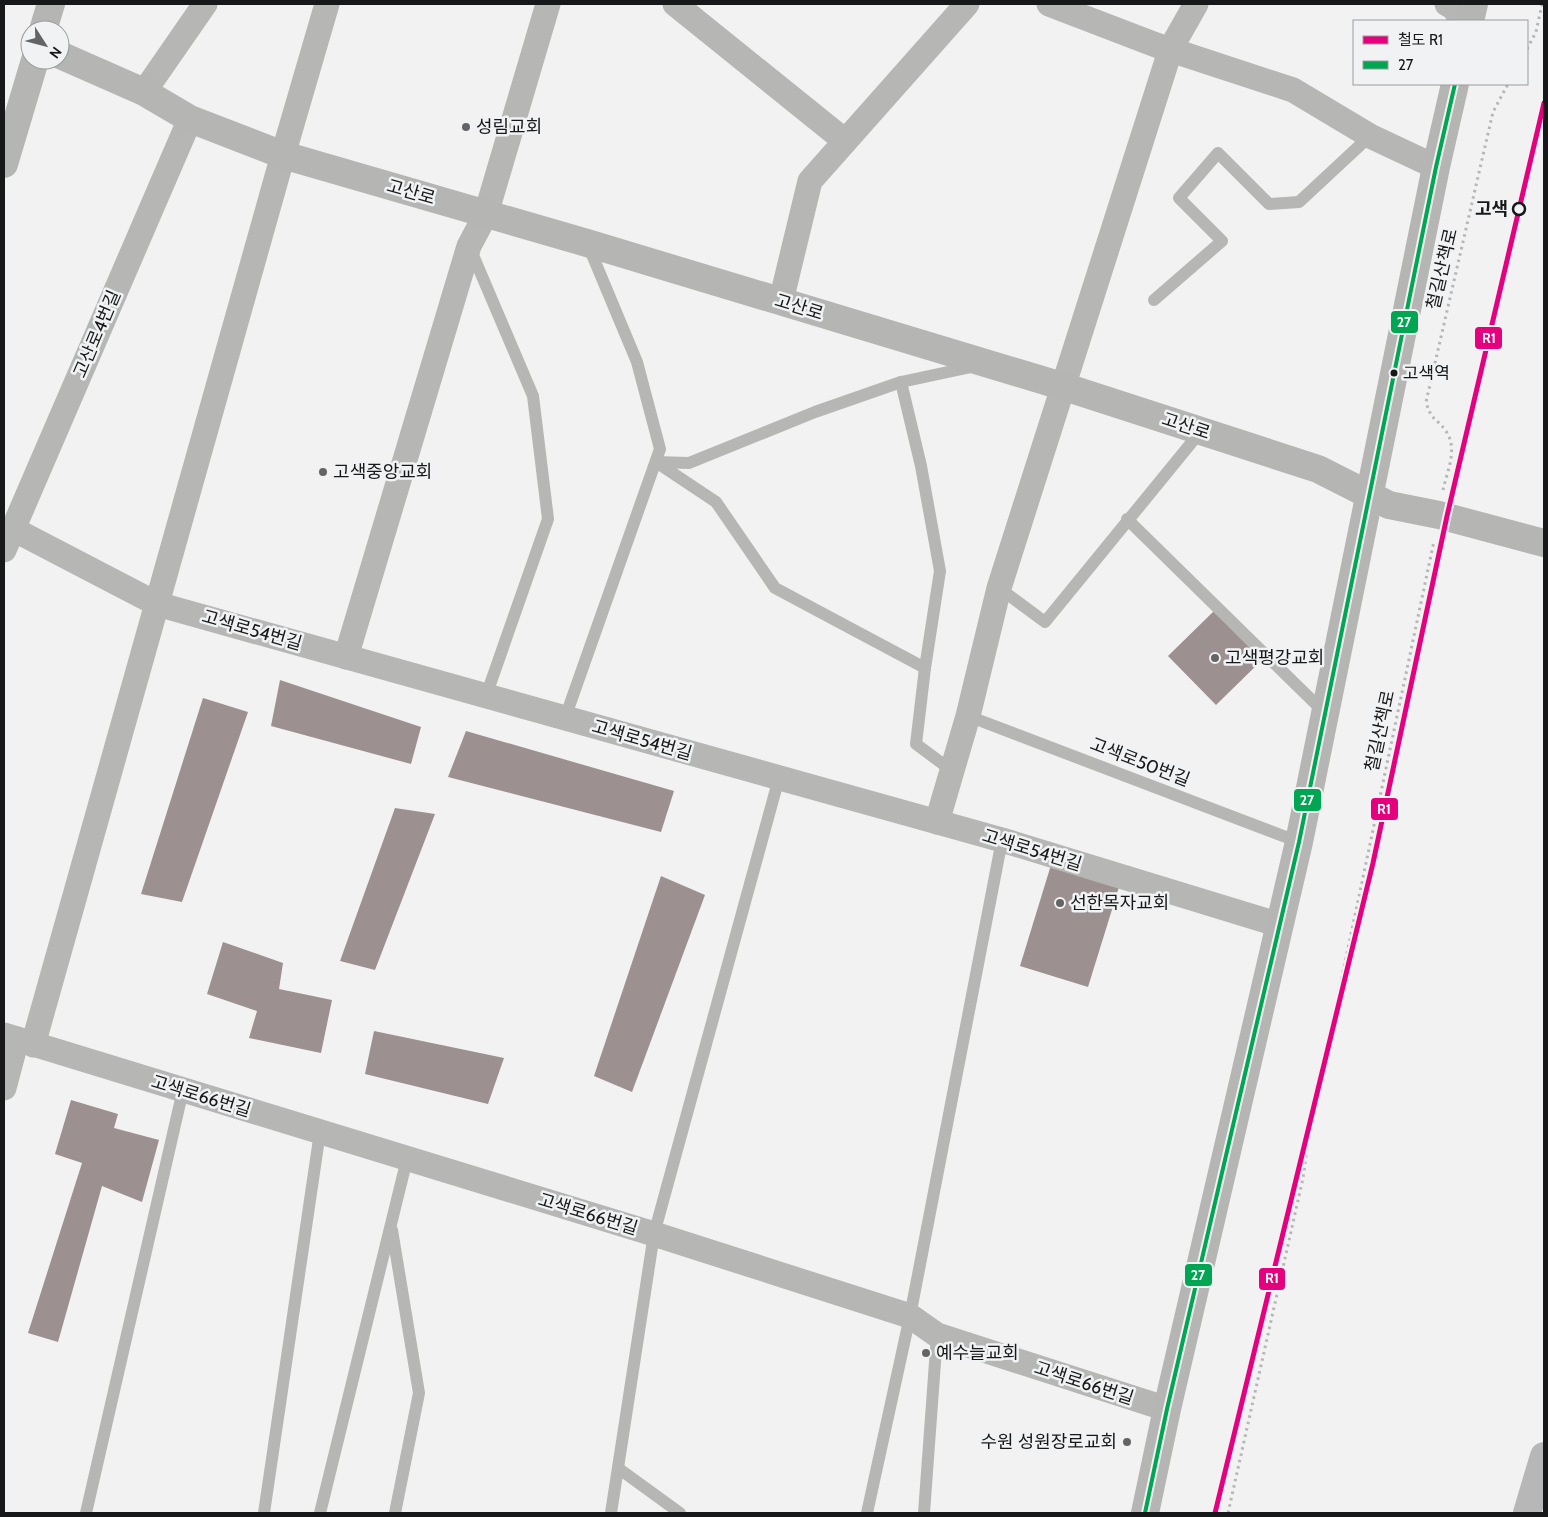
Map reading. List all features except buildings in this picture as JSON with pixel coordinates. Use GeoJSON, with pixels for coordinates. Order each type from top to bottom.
{"type":"FeatureCollection","features":[{"type":"Feature","properties":{"kind":"main road"},"geometry":{"type":"LineString","coordinates":[[1527,1513],[1544,1456]]}},
{"type":"Feature","properties":{"kind":"street"},"geometry":{"type":"LineString","coordinates":[[46,20],[51,4]]}},
{"type":"Feature","properties":{"kind":"street"},"geometry":{"type":"LineString","coordinates":[[144,92],[205,4]]}},
{"type":"Feature","properties":{"kind":"street"},"geometry":{"type":"LineString","coordinates":[[4,1088],[157,604],[282,155],[327,4]]}},
{"type":"Feature","properties":{"kind":"street"},"geometry":{"type":"LineString","coordinates":[[346,657],[469,246],[486,214],[548,4]]}},
{"type":"Feature","properties":{"kind":"street"},"geometry":{"type":"LineString","coordinates":[[675,4],[845,141]]}},
{"type":"Feature","properties":{"kind":"street"},"geometry":{"type":"LineString","coordinates":[[781,301],[810,181],[967,4]]}},
{"type":"Feature","properties":{"kind":"street"},"geometry":{"type":"LineString","coordinates":[[1049,4],[1156,45],[1171,48],[1293,90],[1370,136],[1436,167]]}},
{"type":"Feature","properties":{"kind":"street"},"geometry":{"type":"LineString","coordinates":[[937,822],[968,716],[999,588],[1065,386],[1171,48],[1196,4]]}},
{"type":"Feature","properties":{"kind":"street"},"geometry":{"type":"LineString","coordinates":[[1447,4],[1454,8],[1461,20]]}},
{"type":"Feature","properties":{"kind":"street"},"geometry":{"type":"LineString","coordinates":[[1470,20],[1474,4]]}},
{"type":"Feature","properties":{"kind":"street","name":"고산로"},"geometry":{"type":"LineString","coordinates":[[70,59],[144,92],[190,119],[282,155],[587,243],[986,364],[1065,386],[1318,470],[1389,505],[1439,515],[1544,543]]}},
{"type":"Feature","properties":{"kind":"street"},"geometry":{"type":"LineString","coordinates":[[4,164],[31,70]]}},
{"type":"Feature","properties":{"kind":"street"},"geometry":{"type":"LineString","coordinates":[[1145,1513],[1166,1409],[1299,842],[1436,167],[1456,85]]}},
{"type":"Feature","properties":{"kind":"street","name":"고산로4번길"},"geometry":{"type":"LineString","coordinates":[[9,539],[190,119]]}},
{"type":"Feature","properties":{"kind":"street","name":"고색로54번길"},"geometry":{"type":"LineString","coordinates":[[9,539],[157,604],[1002,840],[1280,925]]}},
{"type":"Feature","properties":{"kind":"street","name":"고색로66번길"},"geometry":{"type":"LineString","coordinates":[[18,1040],[654,1234],[910,1316],[937,1335],[1166,1409]]}},
{"type":"Feature","properties":{"kind":"lane"},"geometry":{"type":"LineString","coordinates":[[1154,300],[1222,242],[1179,198],[1218,153],[1269,204],[1299,202],[1370,136]]}},
{"type":"Feature","properties":{"kind":"lane"},"geometry":{"type":"LineString","coordinates":[[565,718],[660,449],[637,362],[587,243]]}},
{"type":"Feature","properties":{"kind":"lane"},"geometry":{"type":"LineString","coordinates":[[469,246],[533,396],[548,518],[486,696]]}},
{"type":"Feature","properties":{"kind":"lane"},"geometry":{"type":"LineString","coordinates":[[656,462],[689,464],[815,412],[901,382],[986,364]]}},
{"type":"Feature","properties":{"kind":"lane"},"geometry":{"type":"LineString","coordinates":[[901,382],[921,466],[940,570],[916,744],[951,770]]}},
{"type":"Feature","properties":{"kind":"lane"},"geometry":{"type":"LineString","coordinates":[[999,588],[1045,622],[1127,519],[1201,431]]}},
{"type":"Feature","properties":{"kind":"lane"},"geometry":{"type":"LineString","coordinates":[[656,462],[716,502],[775,588],[925,668]]}},
{"type":"Feature","properties":{"kind":"lane"},"geometry":{"type":"LineString","coordinates":[[1127,519],[1326,714]]}},
{"type":"Feature","properties":{"kind":"lane","name":"고색로50번길"},"geometry":{"type":"LineString","coordinates":[[968,716],[1299,842]]}},
{"type":"Feature","properties":{"kind":"lane"},"geometry":{"type":"LineString","coordinates":[[611,1513],[654,1234],[779,778]]}},
{"type":"Feature","properties":{"kind":"lane"},"geometry":{"type":"LineString","coordinates":[[867,1513],[910,1316],[1002,840]]}},
{"type":"Feature","properties":{"kind":"lane"},"geometry":{"type":"LineString","coordinates":[[86,1513],[183,1090]]}},
{"type":"Feature","properties":{"kind":"lane"},"geometry":{"type":"LineString","coordinates":[[264,1513],[320,1132]]}},
{"type":"Feature","properties":{"kind":"lane"},"geometry":{"type":"LineString","coordinates":[[320,1513],[407,1159]]}},
{"type":"Feature","properties":{"kind":"lane"},"geometry":{"type":"LineString","coordinates":[[391,1225],[419,1393],[395,1513]]}},
{"type":"Feature","properties":{"kind":"lane"},"geometry":{"type":"LineString","coordinates":[[924,1513],[937,1335]]}},
{"type":"Feature","properties":{"kind":"lane"},"geometry":{"type":"LineString","coordinates":[[618,1468],[680,1513]]}},
{"type":"Feature","properties":{"kind":"path"},"geometry":{"type":"LineString","coordinates":[[1528,47],[1536,32],[1542,4]]}},
{"type":"Feature","properties":{"kind":"path","name":"철길산책로"},"geometry":{"type":"LineString","coordinates":[[1228,1513],[1303,1178],[1309,1134],[1452,453],[1450,438],[1444,428],[1433,420],[1426,402],[1494,112],[1508,85]]}},
{"type":"Feature","properties":{"kind":"rail line","name":"R1"},"geometry":{"type":"LineString","coordinates":[[1215,1513],[1373,863],[1447,516],[1544,103]]}},
{"type":"Feature","properties":{"kind":"transit line","name":"27"},"geometry":{"type":"LineString","coordinates":[[1145,1513],[1167,1409],[1299,842],[1436,167],[1455,85]]}},
{"type":"Feature","properties":{"kind":"place","name":"성림교회"},"geometry":{"type":"Point","coordinates":[466,127]}},
{"type":"Feature","properties":{"kind":"place","name":"고색"},"geometry":{"type":"Point","coordinates":[1519,209]}},
{"type":"Feature","properties":{"kind":"place","name":"고색역"},"geometry":{"type":"Point","coordinates":[1394,373]}},
{"type":"Feature","properties":{"kind":"place","name":"고색중앙교회"},"geometry":{"type":"Point","coordinates":[323,472]}},
{"type":"Feature","properties":{"kind":"place","name":"고색평강교회"},"geometry":{"type":"Point","coordinates":[1215,658]}},
{"type":"Feature","properties":{"kind":"place","name":"선한목자교회"},"geometry":{"type":"Point","coordinates":[1060,903]}},
{"type":"Feature","properties":{"kind":"place","name":"예수늘교회"},"geometry":{"type":"Point","coordinates":[926,1353]}},
{"type":"Feature","properties":{"kind":"place","name":"수원 성원장로교회"},"geometry":{"type":"Point","coordinates":[1127,1442]}}]}
